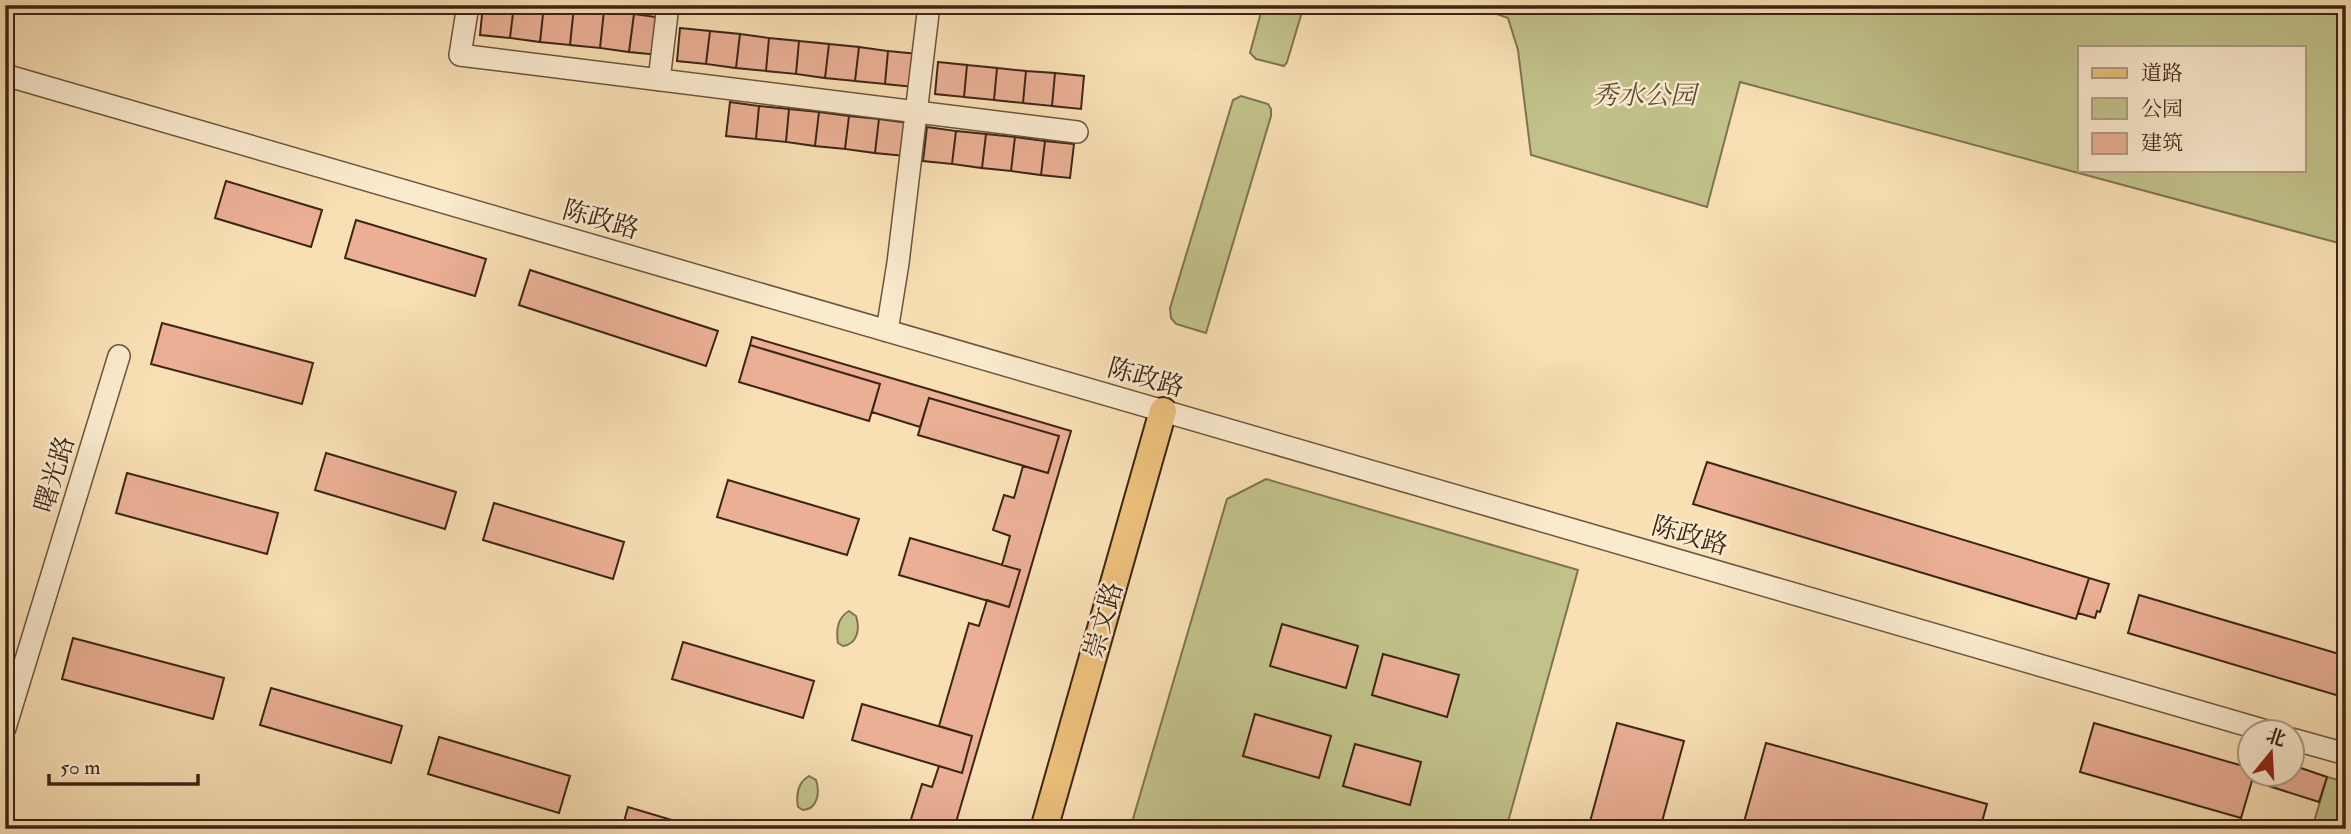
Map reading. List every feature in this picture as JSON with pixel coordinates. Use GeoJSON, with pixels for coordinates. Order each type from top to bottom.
{"type":"FeatureCollection","features":[{"type":"Feature","properties":{"kind":"main road","name":"崇文路"},"geometry":{"type":"LineString","coordinates":[[1044,829],[1163,411]]}},
{"type":"Feature","properties":{"kind":"street"},"geometry":{"type":"LineString","coordinates":[[468,5],[460,55],[1077,132]]}},
{"type":"Feature","properties":{"kind":"street"},"geometry":{"type":"LineString","coordinates":[[659,80],[668,5]]}},
{"type":"Feature","properties":{"kind":"street"},"geometry":{"type":"LineString","coordinates":[[887,331],[898,263],[929,5]]}},
{"type":"Feature","properties":{"kind":"street","name":"陈政路"},"geometry":{"type":"LineString","coordinates":[[5,75],[2236,723]]}},
{"type":"Feature","properties":{"kind":"street","name":"曙光路"},"geometry":{"type":"LineString","coordinates":[[5,728],[119,356]]}},
{"type":"Feature","properties":{"kind":"street"},"geometry":{"type":"LineString","coordinates":[[2306,743],[2346,754]]}},
{"type":"Feature","properties":{"kind":"green space"},"geometry":{"type":"Polygon","coordinates":[[[1263,5],[1290,5],[1302,12],[1284,66],[1256,59],[1250,53],[1263,5]]]}},
{"type":"Feature","properties":{"kind":"green space","name":"秀水公园"},"geometry":{"type":"Polygon","coordinates":[[[1472,5],[2346,5],[2346,245],[1740,82],[1707,207],[1531,155],[1518,50],[1508,18],[1472,5]]]}},
{"type":"Feature","properties":{"kind":"green space"},"geometry":{"type":"Polygon","coordinates":[[[1241,96],[1268,104],[1271,116],[1206,333],[1176,324],[1171,318],[1170,308],[1233,100],[1241,96]]]}},
{"type":"Feature","properties":{"kind":"green space"},"geometry":{"type":"Polygon","coordinates":[[[1266,479],[1578,570],[1506,829],[1130,829],[1227,499],[1266,479]]]}},
{"type":"Feature","properties":{"kind":"green space"},"geometry":{"type":"Polygon","coordinates":[[[849,611],[856,616],[858,630],[855,639],[843,646],[838,643],[837,629],[842,617],[849,611]]]}},
{"type":"Feature","properties":{"kind":"green space"},"geometry":{"type":"Polygon","coordinates":[[[809,776],[816,780],[818,795],[812,807],[803,810],[798,807],[797,794],[802,782],[809,776]]]}},
{"type":"Feature","properties":{"kind":"green space"},"geometry":{"type":"Polygon","coordinates":[[[2327,777],[2346,782],[2346,829],[2312,829],[2327,777]]]}},
{"type":"Feature","properties":{"kind":"building"},"geometry":{"type":"Polygon","coordinates":[[[483,5],[514,5],[510,38],[480,35],[483,5]]]}},
{"type":"Feature","properties":{"kind":"building"},"geometry":{"type":"Polygon","coordinates":[[[514,5],[544,5],[540,42],[510,38],[514,5]]]}},
{"type":"Feature","properties":{"kind":"building"},"geometry":{"type":"Polygon","coordinates":[[[544,5],[574,7],[570,45],[540,42],[544,5]]]}},
{"type":"Feature","properties":{"kind":"building"},"geometry":{"type":"Polygon","coordinates":[[[574,7],[604,11],[600,48],[570,45],[574,7]]]}},
{"type":"Feature","properties":{"kind":"building"},"geometry":{"type":"Polygon","coordinates":[[[604,11],[634,14],[629,52],[600,48],[604,11]]]}},
{"type":"Feature","properties":{"kind":"building"},"geometry":{"type":"Polygon","coordinates":[[[634,14],[663,18],[659,55],[629,52],[634,14]]]}},
{"type":"Feature","properties":{"kind":"building"},"geometry":{"type":"Polygon","coordinates":[[[680,28],[710,31],[706,64],[677,61],[680,28]]]}},
{"type":"Feature","properties":{"kind":"building"},"geometry":{"type":"Polygon","coordinates":[[[710,31],[740,34],[736,68],[706,64],[710,31]]]}},
{"type":"Feature","properties":{"kind":"building"},"geometry":{"type":"Polygon","coordinates":[[[740,34],[769,38],[766,71],[736,68],[740,34]]]}},
{"type":"Feature","properties":{"kind":"building"},"geometry":{"type":"Polygon","coordinates":[[[769,38],[799,41],[796,74],[766,71],[769,38]]]}},
{"type":"Feature","properties":{"kind":"building"},"geometry":{"type":"Polygon","coordinates":[[[799,41],[829,44],[825,78],[796,74],[799,41]]]}},
{"type":"Feature","properties":{"kind":"building"},"geometry":{"type":"Polygon","coordinates":[[[829,44],[859,47],[855,81],[825,78],[829,44]]]}},
{"type":"Feature","properties":{"kind":"building"},"geometry":{"type":"Polygon","coordinates":[[[859,47],[888,51],[885,84],[855,81],[859,47]]]}},
{"type":"Feature","properties":{"kind":"building"},"geometry":{"type":"Polygon","coordinates":[[[888,51],[918,54],[914,87],[885,84],[888,51]]]}},
{"type":"Feature","properties":{"kind":"building"},"geometry":{"type":"Polygon","coordinates":[[[938,62],[967,65],[964,97],[935,94],[938,62]]]}},
{"type":"Feature","properties":{"kind":"building"},"geometry":{"type":"Polygon","coordinates":[[[967,65],[997,68],[994,100],[964,97],[967,65]]]}},
{"type":"Feature","properties":{"kind":"building"},"geometry":{"type":"Polygon","coordinates":[[[997,68],[1026,71],[1023,103],[994,100],[997,68]]]}},
{"type":"Feature","properties":{"kind":"building"},"geometry":{"type":"Polygon","coordinates":[[[1026,71],[1055,73],[1052,106],[1023,103],[1026,71]]]}},
{"type":"Feature","properties":{"kind":"building"},"geometry":{"type":"Polygon","coordinates":[[[1055,73],[1084,76],[1081,109],[1052,106],[1055,73]]]}},
{"type":"Feature","properties":{"kind":"building"},"geometry":{"type":"Polygon","coordinates":[[[730,102],[759,106],[756,139],[726,136],[730,102]]]}},
{"type":"Feature","properties":{"kind":"building"},"geometry":{"type":"Polygon","coordinates":[[[759,106],[789,109],[786,142],[756,139],[759,106]]]}},
{"type":"Feature","properties":{"kind":"building"},"geometry":{"type":"Polygon","coordinates":[[[789,109],[819,112],[815,146],[786,142],[789,109]]]}},
{"type":"Feature","properties":{"kind":"building"},"geometry":{"type":"Polygon","coordinates":[[[819,112],[849,116],[845,149],[815,146],[819,112]]]}},
{"type":"Feature","properties":{"kind":"building"},"geometry":{"type":"Polygon","coordinates":[[[849,116],[879,119],[875,153],[845,149],[849,116]]]}},
{"type":"Feature","properties":{"kind":"building"},"geometry":{"type":"Polygon","coordinates":[[[879,119],[909,123],[905,156],[875,153],[879,119]]]}},
{"type":"Feature","properties":{"kind":"building"},"geometry":{"type":"Polygon","coordinates":[[[927,127],[956,131],[952,164],[923,161],[927,127]]]}},
{"type":"Feature","properties":{"kind":"building"},"geometry":{"type":"Polygon","coordinates":[[[956,131],[986,134],[982,168],[952,164],[956,131]]]}},
{"type":"Feature","properties":{"kind":"building"},"geometry":{"type":"Polygon","coordinates":[[[986,134],[1015,137],[1011,171],[982,168],[986,134]]]}},
{"type":"Feature","properties":{"kind":"building"},"geometry":{"type":"Polygon","coordinates":[[[1015,137],[1045,141],[1041,175],[1011,171],[1015,137]]]}},
{"type":"Feature","properties":{"kind":"building"},"geometry":{"type":"Polygon","coordinates":[[[1045,141],[1074,144],[1070,178],[1041,175],[1045,141]]]}},
{"type":"Feature","properties":{"kind":"building"},"geometry":{"type":"Polygon","coordinates":[[[226,181],[322,210],[311,247],[215,218],[226,181]]]}},
{"type":"Feature","properties":{"kind":"building"},"geometry":{"type":"Polygon","coordinates":[[[356,220],[486,259],[475,296],[345,258],[356,220]]]}},
{"type":"Feature","properties":{"kind":"building"},"geometry":{"type":"Polygon","coordinates":[[[530,270],[718,331],[706,366],[519,305],[530,270]]]}},
{"type":"Feature","properties":{"kind":"building"},"geometry":{"type":"Polygon","coordinates":[[[162,323],[313,363],[302,404],[151,364],[162,323]]]}},
{"type":"Feature","properties":{"kind":"building"},"geometry":{"type":"Polygon","coordinates":[[[752,337],[1071,431],[954,829],[908,829],[922,784],[932,787],[939,766],[962,773],[972,736],[939,726],[969,623],[979,626],[987,600],[1009,607],[1020,570],[1002,565],[1010,536],[993,530],[1004,495],[1014,498],[1023,466],[1048,473],[1059,436],[929,398],[920,427],[872,412],[880,384],[750,345],[752,337]]]}},
{"type":"Feature","properties":{"kind":"building"},"geometry":{"type":"Polygon","coordinates":[[[750,345],[880,384],[869,421],[739,382],[750,345]]]}},
{"type":"Feature","properties":{"kind":"building"},"geometry":{"type":"Polygon","coordinates":[[[929,398],[1059,436],[1048,473],[918,435],[929,398]]]}},
{"type":"Feature","properties":{"kind":"building"},"geometry":{"type":"Polygon","coordinates":[[[326,453],[456,492],[445,529],[315,490],[326,453]]]}},
{"type":"Feature","properties":{"kind":"building"},"geometry":{"type":"Polygon","coordinates":[[[1707,462],[2089,578],[2076,619],[1693,504],[1707,462]]]}},
{"type":"Feature","properties":{"kind":"building"},"geometry":{"type":"Polygon","coordinates":[[[127,473],[278,513],[267,554],[116,513],[127,473]]]}},
{"type":"Feature","properties":{"kind":"building"},"geometry":{"type":"Polygon","coordinates":[[[728,480],[859,519],[847,555],[717,517],[728,480]]]}},
{"type":"Feature","properties":{"kind":"building"},"geometry":{"type":"Polygon","coordinates":[[[494,503],[624,542],[613,579],[483,540],[494,503]]]}},
{"type":"Feature","properties":{"kind":"building"},"geometry":{"type":"Polygon","coordinates":[[[910,538],[1020,570],[1009,607],[899,575],[910,538]]]}},
{"type":"Feature","properties":{"kind":"building"},"geometry":{"type":"Polygon","coordinates":[[[2089,578],[2109,584],[2100,612],[2097,611],[2095,618],[2078,613],[2089,578]]]}},
{"type":"Feature","properties":{"kind":"building"},"geometry":{"type":"Polygon","coordinates":[[[2139,595],[2346,656],[2346,698],[2128,633],[2139,595]]]}},
{"type":"Feature","properties":{"kind":"building"},"geometry":{"type":"Polygon","coordinates":[[[1282,624],[1358,646],[1346,688],[1270,666],[1282,624]]]}},
{"type":"Feature","properties":{"kind":"building"},"geometry":{"type":"Polygon","coordinates":[[[73,638],[224,678],[213,719],[62,679],[73,638]]]}},
{"type":"Feature","properties":{"kind":"building"},"geometry":{"type":"Polygon","coordinates":[[[683,642],[814,681],[803,718],[672,679],[683,642]]]}},
{"type":"Feature","properties":{"kind":"building"},"geometry":{"type":"Polygon","coordinates":[[[1383,654],[1459,675],[1447,717],[1372,695],[1383,654]]]}},
{"type":"Feature","properties":{"kind":"building"},"geometry":{"type":"Polygon","coordinates":[[[271,688],[402,726],[391,763],[260,725],[271,688]]]}},
{"type":"Feature","properties":{"kind":"building"},"geometry":{"type":"Polygon","coordinates":[[[862,704],[972,736],[962,773],[852,740],[862,704]]]}},
{"type":"Feature","properties":{"kind":"building"},"geometry":{"type":"Polygon","coordinates":[[[1255,714],[1331,736],[1319,778],[1243,756],[1255,714]]]}},
{"type":"Feature","properties":{"kind":"building"},"geometry":{"type":"Polygon","coordinates":[[[1617,723],[1684,741],[1660,829],[1588,829],[1617,723]]]}},
{"type":"Feature","properties":{"kind":"building"},"geometry":{"type":"Polygon","coordinates":[[[2094,723],[2236,764],[2236,788],[2250,788],[2241,818],[2080,772],[2094,723]]]}},
{"type":"Feature","properties":{"kind":"building"},"geometry":{"type":"Polygon","coordinates":[[[439,737],[570,776],[559,813],[428,774],[439,737]]]}},
{"type":"Feature","properties":{"kind":"building"},"geometry":{"type":"Polygon","coordinates":[[[1766,743],[1987,804],[1980,829],[1742,829],[1766,743]]]}},
{"type":"Feature","properties":{"kind":"building"},"geometry":{"type":"Polygon","coordinates":[[[1355,744],[1421,762],[1410,805],[1343,786],[1355,744]]]}},
{"type":"Feature","properties":{"kind":"building"},"geometry":{"type":"Polygon","coordinates":[[[2306,770],[2327,777],[2319,802],[2275,788],[2306,788],[2306,770]]]}},
{"type":"Feature","properties":{"kind":"building"},"geometry":{"type":"Polygon","coordinates":[[[628,807],[702,829],[622,829],[628,807]]]}},
{"type":"Feature","properties":{"kind":"building"},"geometry":{"type":"Polygon","coordinates":[[[43,820],[75,829],[41,829],[43,820]]]}}]}
